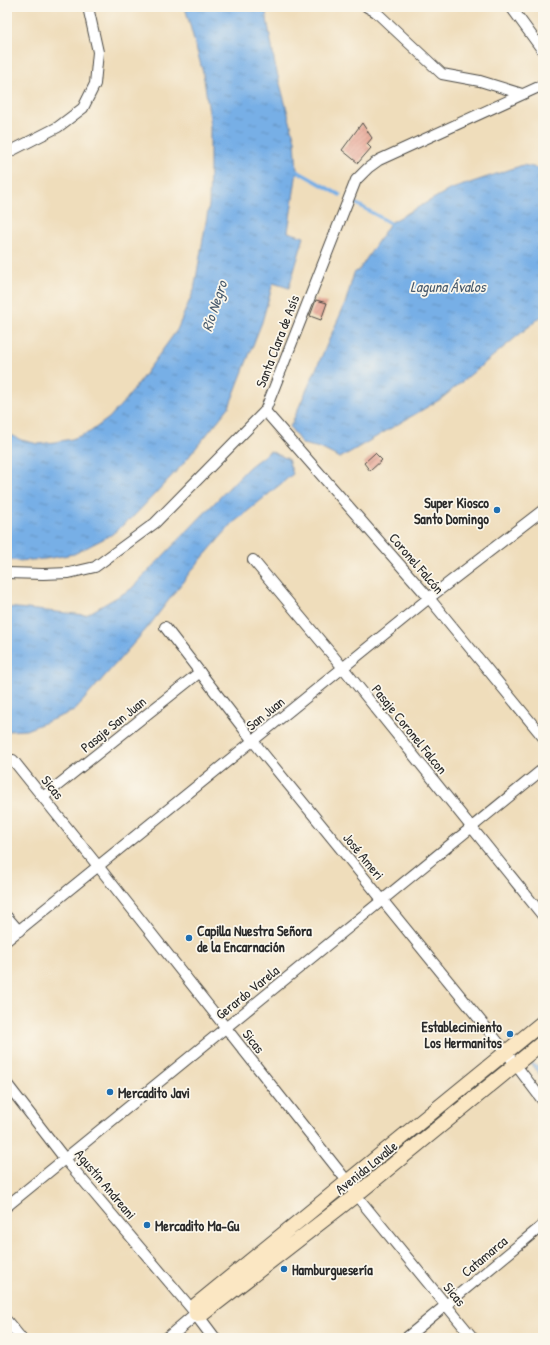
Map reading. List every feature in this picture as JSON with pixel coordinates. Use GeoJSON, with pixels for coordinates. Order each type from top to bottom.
{"type":"FeatureCollection","features":[{"type":"Feature","properties":{"kind":"main road","name":"Avenida Lavalle"},"geometry":{"type":"LineString","coordinates":[[543,1022],[196,1305],[196,1314],[204,1313],[356,1195],[543,1042]]}},
{"type":"Feature","properties":{"kind":"street"},"geometry":{"type":"LineString","coordinates":[[7,153],[58,127],[83,108],[95,84],[98,52],[88,7]]}},
{"type":"Feature","properties":{"kind":"street"},"geometry":{"type":"LineString","coordinates":[[367,7],[376,12],[442,74],[480,81],[522,94]]}},
{"type":"Feature","properties":{"kind":"street"},"geometry":{"type":"LineString","coordinates":[[511,7],[543,50]]}},
{"type":"Feature","properties":{"kind":"street","name":"Santa Clara de Asís"},"geometry":{"type":"LineString","coordinates":[[7,573],[69,573],[95,567],[155,523],[265,411],[356,180],[379,160],[543,85]]}},
{"type":"Feature","properties":{"kind":"street","name":"Coronel Falcón"},"geometry":{"type":"LineString","coordinates":[[265,411],[429,598],[543,737]]}},
{"type":"Feature","properties":{"kind":"street","name":"San Juan"},"geometry":{"type":"LineString","coordinates":[[7,940],[344,669],[429,598],[543,510]]}},
{"type":"Feature","properties":{"kind":"street","name":"Pasaje Coronel Falcon"},"geometry":{"type":"LineString","coordinates":[[253,560],[344,669],[543,916]]}},
{"type":"Feature","properties":{"kind":"street","name":"José Ameri"},"geometry":{"type":"LineString","coordinates":[[165,628],[253,741],[506,1052],[543,1101]]}},
{"type":"Feature","properties":{"kind":"street","name":"Pasaje San Juan"},"geometry":{"type":"LineString","coordinates":[[43,797],[200,672]]}},
{"type":"Feature","properties":{"kind":"street","name":"Sicas"},"geometry":{"type":"LineString","coordinates":[[13,760],[226,1027],[347,1181],[356,1195],[473,1338]]}},
{"type":"Feature","properties":{"kind":"street","name":"Gerardo Varela"},"geometry":{"type":"LineString","coordinates":[[7,1206],[543,769]]}},
{"type":"Feature","properties":{"kind":"street"},"geometry":{"type":"LineString","coordinates":[[7,917],[19,931]]}},
{"type":"Feature","properties":{"kind":"street","name":"Agustín Andreani"},"geometry":{"type":"LineString","coordinates":[[7,1084],[65,1159],[196,1314],[214,1338]]}},
{"type":"Feature","properties":{"kind":"street","name":"Catamarca"},"geometry":{"type":"LineString","coordinates":[[406,1338],[447,1306],[543,1225]]}},
{"type":"Feature","properties":{"kind":"street","name":"Avenida Lavalle"},"geometry":{"type":"LineString","coordinates":[[168,1338],[196,1314]]}},
{"type":"Feature","properties":{"kind":"street"},"geometry":{"type":"LineString","coordinates":[[7,1321],[21,1338]]}},
{"type":"Feature","properties":{"kind":"water","name":"Río Negro"},"geometry":{"type":"Polygon","coordinates":[[[185,7],[265,7],[275,65],[295,140],[297,171],[288,232],[304,237],[289,288],[273,283],[262,322],[229,407],[183,464],[135,515],[111,535],[74,554],[45,559],[18,561],[7,559],[7,433],[21,440],[38,444],[55,442],[72,439],[90,432],[109,418],[129,396],[177,330],[194,290],[209,205],[210,119],[203,73],[185,7]]]}},
{"type":"Feature","properties":{"kind":"water","name":"Laguna Ávalos"},"geometry":{"type":"Polygon","coordinates":[[[523,165],[543,169],[543,315],[441,399],[340,458],[320,448],[302,444],[290,427],[345,304],[354,273],[359,270],[390,223],[449,190],[523,165]]]}},
{"type":"Feature","properties":{"kind":"water"},"geometry":{"type":"Polygon","coordinates":[[[270,451],[288,459],[293,474],[232,524],[191,571],[149,626],[74,711],[26,730],[7,731],[7,607],[86,615],[131,589],[249,467],[270,451]]]}},
{"type":"Feature","properties":{"kind":"water"},"geometry":{"type":"Polygon","coordinates":[[[528,1061],[543,1069],[543,1078],[528,1061]]]}},
{"type":"Feature","properties":{"kind":"building"},"geometry":{"type":"Polygon","coordinates":[[[362,123],[372,138],[367,144],[371,148],[358,163],[342,150],[362,123]]]}},
{"type":"Feature","properties":{"kind":"building"},"geometry":{"type":"Polygon","coordinates":[[[316,300],[327,303],[321,320],[310,316],[316,300]]]}},
{"type":"Feature","properties":{"kind":"building"},"geometry":{"type":"Polygon","coordinates":[[[375,453],[382,460],[370,471],[364,463],[375,453]]]}},
{"type":"Feature","properties":{"kind":"waterway"},"geometry":{"type":"LineString","coordinates":[[297,171],[340,195]]}},
{"type":"Feature","properties":{"kind":"waterway"},"geometry":{"type":"LineString","coordinates":[[357,204],[390,223]]}},
{"type":"Feature","properties":{"kind":"place","name":"Super Kiosco Santo Domingo"},"geometry":{"type":"Point","coordinates":[497,510]}},
{"type":"Feature","properties":{"kind":"place","name":"Capilla Nuestra Señora de la Encarnación"},"geometry":{"type":"Point","coordinates":[189,938]}},
{"type":"Feature","properties":{"kind":"place","name":"Establecimiento Los Hermanitos"},"geometry":{"type":"Point","coordinates":[510,1034]}},
{"type":"Feature","properties":{"kind":"place","name":"Mercadito Javi"},"geometry":{"type":"Point","coordinates":[110,1092]}},
{"type":"Feature","properties":{"kind":"place","name":"Mercadito Ma-Gu"},"geometry":{"type":"Point","coordinates":[147,1225]}},
{"type":"Feature","properties":{"kind":"place","name":"Hamburguesería"},"geometry":{"type":"Point","coordinates":[284,1269]}}]}
